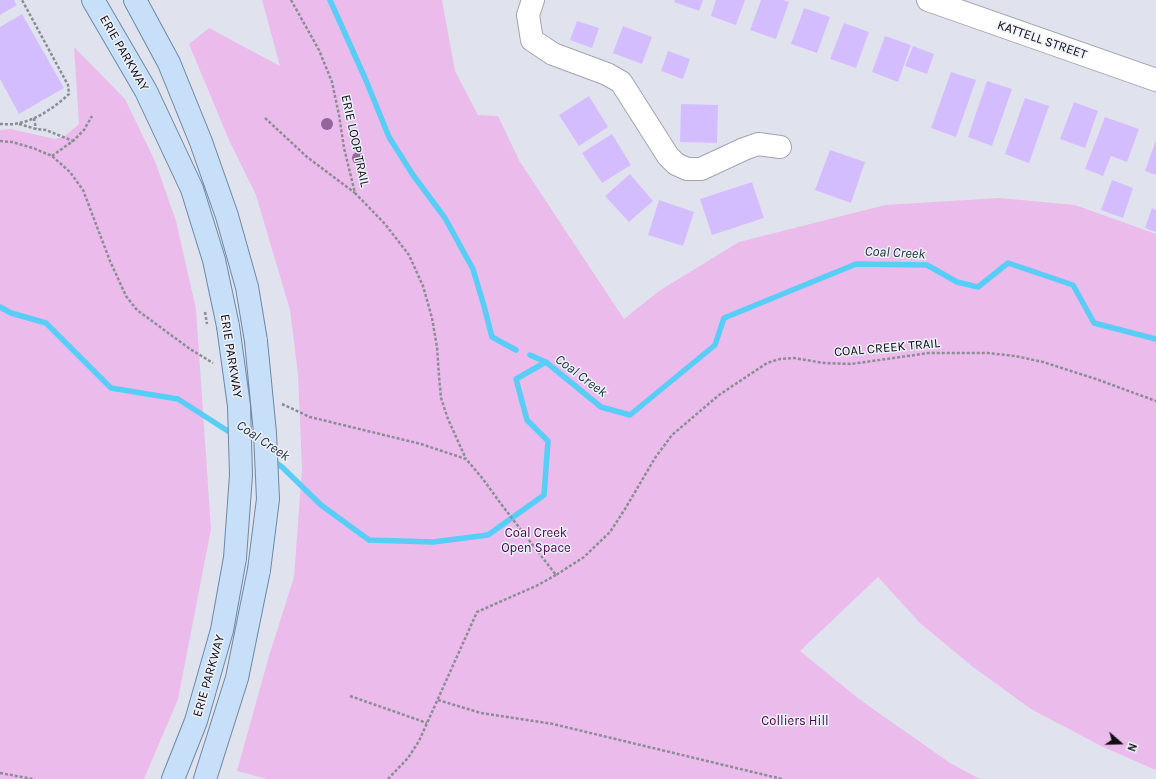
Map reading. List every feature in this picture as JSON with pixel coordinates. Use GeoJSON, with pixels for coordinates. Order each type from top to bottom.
{"type":"FeatureCollection","features":[{"type":"Feature","properties":{"kind":"main road","name":"ERIE PARKWAY"},"geometry":{"type":"LineString","coordinates":[[93,0],[146,90],[192,189],[214,260],[218,326],[239,406],[241,475],[235,558],[220,638],[196,721],[174,779]]}},
{"type":"Feature","properties":{"kind":"main road","name":"ERIE PARKWAY"},"geometry":{"type":"LineString","coordinates":[[135,0],[169,63],[201,142],[227,216],[247,287],[256,341],[265,433],[268,499],[259,570],[237,678],[205,779]]}},
{"type":"Feature","properties":{"kind":"street"},"geometry":{"type":"LineString","coordinates":[[533,0],[528,15],[532,40],[553,54],[607,74],[621,82],[668,156],[676,164],[687,169],[701,169],[758,144],[780,147]]}},
{"type":"Feature","properties":{"kind":"street","name":"KATTELL STREET"},"geometry":{"type":"LineString","coordinates":[[928,0],[964,6],[1156,80]]}},
{"type":"Feature","properties":{"kind":"path"},"geometry":{"type":"LineString","coordinates":[[18,124],[34,118],[61,102],[69,94],[68,85],[22,0]]}},
{"type":"Feature","properties":{"kind":"path","name":"ERIE LOOP TRAIL"},"geometry":{"type":"LineString","coordinates":[[291,0],[319,50],[332,82],[340,115],[344,148],[355,193],[385,224],[409,256],[423,286],[432,318],[437,347],[441,398],[448,419],[466,459]]}},
{"type":"Feature","properties":{"kind":"path"},"geometry":{"type":"LineString","coordinates":[[52,156],[73,141],[84,130],[92,116]]}},
{"type":"Feature","properties":{"kind":"path"},"geometry":{"type":"LineString","coordinates":[[34,118],[36,129]]}},
{"type":"Feature","properties":{"kind":"path"},"geometry":{"type":"LineString","coordinates":[[265,118],[307,157],[355,193]]}},
{"type":"Feature","properties":{"kind":"path"},"geometry":{"type":"LineString","coordinates":[[0,124],[18,124],[46,130],[73,141]]}},
{"type":"Feature","properties":{"kind":"path"},"geometry":{"type":"LineString","coordinates":[[205,312],[218,326]]}},
{"type":"Feature","properties":{"kind":"path","name":"COAL CREEK TRAIL"},"geometry":{"type":"LineString","coordinates":[[388,779],[408,758],[419,741],[478,612],[536,586],[584,557],[610,532],[626,509],[655,458],[672,434],[719,395],[767,362],[794,358],[824,363],[851,364],[930,352],[988,353],[1016,356],[1043,362],[1096,379],[1156,401]]}},
{"type":"Feature","properties":{"kind":"path"},"geometry":{"type":"LineString","coordinates":[[213,357],[214,364]]}},
{"type":"Feature","properties":{"kind":"path"},"geometry":{"type":"LineString","coordinates":[[501,504],[556,575]]}},
{"type":"Feature","properties":{"kind":"path"},"geometry":{"type":"LineString","coordinates":[[350,696],[427,723]]}},
{"type":"Feature","properties":{"kind":"path"},"geometry":{"type":"LineString","coordinates":[[438,700],[481,713],[553,724],[782,779]]}},
{"type":"Feature","properties":{"kind":"path"},"geometry":{"type":"LineString","coordinates":[[0,773],[33,779]]}},
{"type":"Feature","properties":{"kind":"green space","name":"Coal Creek Open Space"},"geometry":{"type":"Polygon","coordinates":[[[262,0],[442,0],[455,71],[478,115],[498,116],[520,162],[624,319],[659,291],[739,242],[885,205],[999,198],[1075,205],[1156,234],[1156,770],[1103,747],[1031,709],[973,667],[920,623],[878,577],[800,651],[859,699],[950,763],[980,779],[267,779],[237,771],[269,656],[294,577],[302,469],[298,374],[290,310],[256,195],[229,140],[189,44],[209,28],[280,66],[262,0]]]}},
{"type":"Feature","properties":{"kind":"green space"},"geometry":{"type":"Polygon","coordinates":[[[74,47],[125,99],[155,161],[176,221],[196,309],[211,529],[178,699],[144,779],[0,779],[0,130],[11,129],[55,139],[65,136],[79,124],[74,47]]]}},
{"type":"Feature","properties":{"kind":"building"},"geometry":{"type":"Polygon","coordinates":[[[0,0],[14,0],[17,5],[0,15],[0,0]]]}},
{"type":"Feature","properties":{"kind":"building"},"geometry":{"type":"Polygon","coordinates":[[[675,0],[703,0],[699,11],[674,2],[675,0]]]}},
{"type":"Feature","properties":{"kind":"building"},"geometry":{"type":"Polygon","coordinates":[[[716,0],[745,0],[736,25],[711,16],[716,0]]]}},
{"type":"Feature","properties":{"kind":"building"},"geometry":{"type":"Polygon","coordinates":[[[761,0],[783,0],[789,2],[776,39],[750,30],[761,0]]]}},
{"type":"Feature","properties":{"kind":"building"},"geometry":{"type":"Polygon","coordinates":[[[804,8],[830,17],[817,53],[791,44],[804,8]]]}},
{"type":"Feature","properties":{"kind":"building"},"geometry":{"type":"Polygon","coordinates":[[[22,14],[64,88],[19,114],[0,79],[0,27],[22,14]]]}},
{"type":"Feature","properties":{"kind":"building"},"geometry":{"type":"Polygon","coordinates":[[[577,21],[599,28],[592,48],[570,40],[577,21]]]}},
{"type":"Feature","properties":{"kind":"building"},"geometry":{"type":"Polygon","coordinates":[[[844,23],[869,32],[856,68],[830,59],[844,23]]]}},
{"type":"Feature","properties":{"kind":"building"},"geometry":{"type":"Polygon","coordinates":[[[623,26],[652,37],[642,64],[613,53],[623,26]]]}},
{"type":"Feature","properties":{"kind":"building"},"geometry":{"type":"Polygon","coordinates":[[[885,36],[911,45],[898,82],[872,72],[885,36]]]}},
{"type":"Feature","properties":{"kind":"building"},"geometry":{"type":"Polygon","coordinates":[[[913,46],[934,54],[927,74],[905,66],[913,46]]]}},
{"type":"Feature","properties":{"kind":"building"},"geometry":{"type":"Polygon","coordinates":[[[668,51],[690,59],[683,79],[661,71],[668,51]]]}},
{"type":"Feature","properties":{"kind":"building"},"geometry":{"type":"Polygon","coordinates":[[[951,72],[976,80],[956,137],[931,128],[951,72]]]}},
{"type":"Feature","properties":{"kind":"building"},"geometry":{"type":"Polygon","coordinates":[[[987,81],[1012,89],[992,146],[968,137],[987,81]]]}},
{"type":"Feature","properties":{"kind":"building"},"geometry":{"type":"Polygon","coordinates":[[[589,96],[608,127],[579,146],[559,115],[589,96]]]}},
{"type":"Feature","properties":{"kind":"building"},"geometry":{"type":"Polygon","coordinates":[[[1025,98],[1049,106],[1029,163],[1005,154],[1025,98]]]}},
{"type":"Feature","properties":{"kind":"building"},"geometry":{"type":"Polygon","coordinates":[[[1074,102],[1098,111],[1085,148],[1060,139],[1074,102]]]}},
{"type":"Feature","properties":{"kind":"building"},"geometry":{"type":"Polygon","coordinates":[[[681,104],[718,105],[717,143],[680,142],[681,104]]]}},
{"type":"Feature","properties":{"kind":"building"},"geometry":{"type":"Polygon","coordinates":[[[1105,117],[1139,129],[1127,162],[1111,156],[1103,176],[1085,169],[1105,117]]]}},
{"type":"Feature","properties":{"kind":"building"},"geometry":{"type":"Polygon","coordinates":[[[612,134],[631,165],[602,183],[582,153],[612,134]]]}},
{"type":"Feature","properties":{"kind":"building"},"geometry":{"type":"Polygon","coordinates":[[[1156,140],[1156,175],[1145,171],[1156,140]]]}},
{"type":"Feature","properties":{"kind":"building"},"geometry":{"type":"Polygon","coordinates":[[[830,150],[865,162],[851,203],[815,190],[830,150]]]}},
{"type":"Feature","properties":{"kind":"building"},"geometry":{"type":"Polygon","coordinates":[[[630,174],[653,201],[629,222],[605,196],[630,174]]]}},
{"type":"Feature","properties":{"kind":"building"},"geometry":{"type":"Polygon","coordinates":[[[1112,180],[1133,188],[1123,218],[1101,210],[1112,180]]]}},
{"type":"Feature","properties":{"kind":"building"},"geometry":{"type":"Polygon","coordinates":[[[752,182],[764,218],[712,235],[700,199],[752,182]]]}},
{"type":"Feature","properties":{"kind":"building"},"geometry":{"type":"Polygon","coordinates":[[[659,200],[694,212],[683,246],[648,235],[659,200]]]}},
{"type":"Feature","properties":{"kind":"building"},"geometry":{"type":"Polygon","coordinates":[[[1152,208],[1156,210],[1156,232],[1145,228],[1152,208]]]}},
{"type":"Feature","properties":{"kind":"waterway"},"geometry":{"type":"LineString","coordinates":[[330,0],[365,78],[389,137],[413,175],[445,218],[473,269],[492,337],[516,350]]}},
{"type":"Feature","properties":{"kind":"waterway","name":"Coal Creek"},"geometry":{"type":"LineString","coordinates":[[271,459],[282,467],[321,505],[369,540],[433,542],[488,535],[544,495],[548,441],[527,420],[516,379],[546,362],[601,407],[630,415],[715,345],[724,318],[856,264],[927,265],[957,282],[978,287],[1008,263],[1073,285],[1094,323],[1156,339]]}},
{"type":"Feature","properties":{"kind":"waterway","name":"Coal Creek"},"geometry":{"type":"LineString","coordinates":[[0,307],[11,313],[46,323],[111,388],[178,399],[234,435]]}},
{"type":"Feature","properties":{"kind":"waterway"},"geometry":{"type":"LineString","coordinates":[[530,355],[546,362]]}},
{"type":"Feature","properties":{"kind":"park label","name":"Colliers Hill"},"geometry":{"type":"Point","coordinates":[795,721]}}]}
